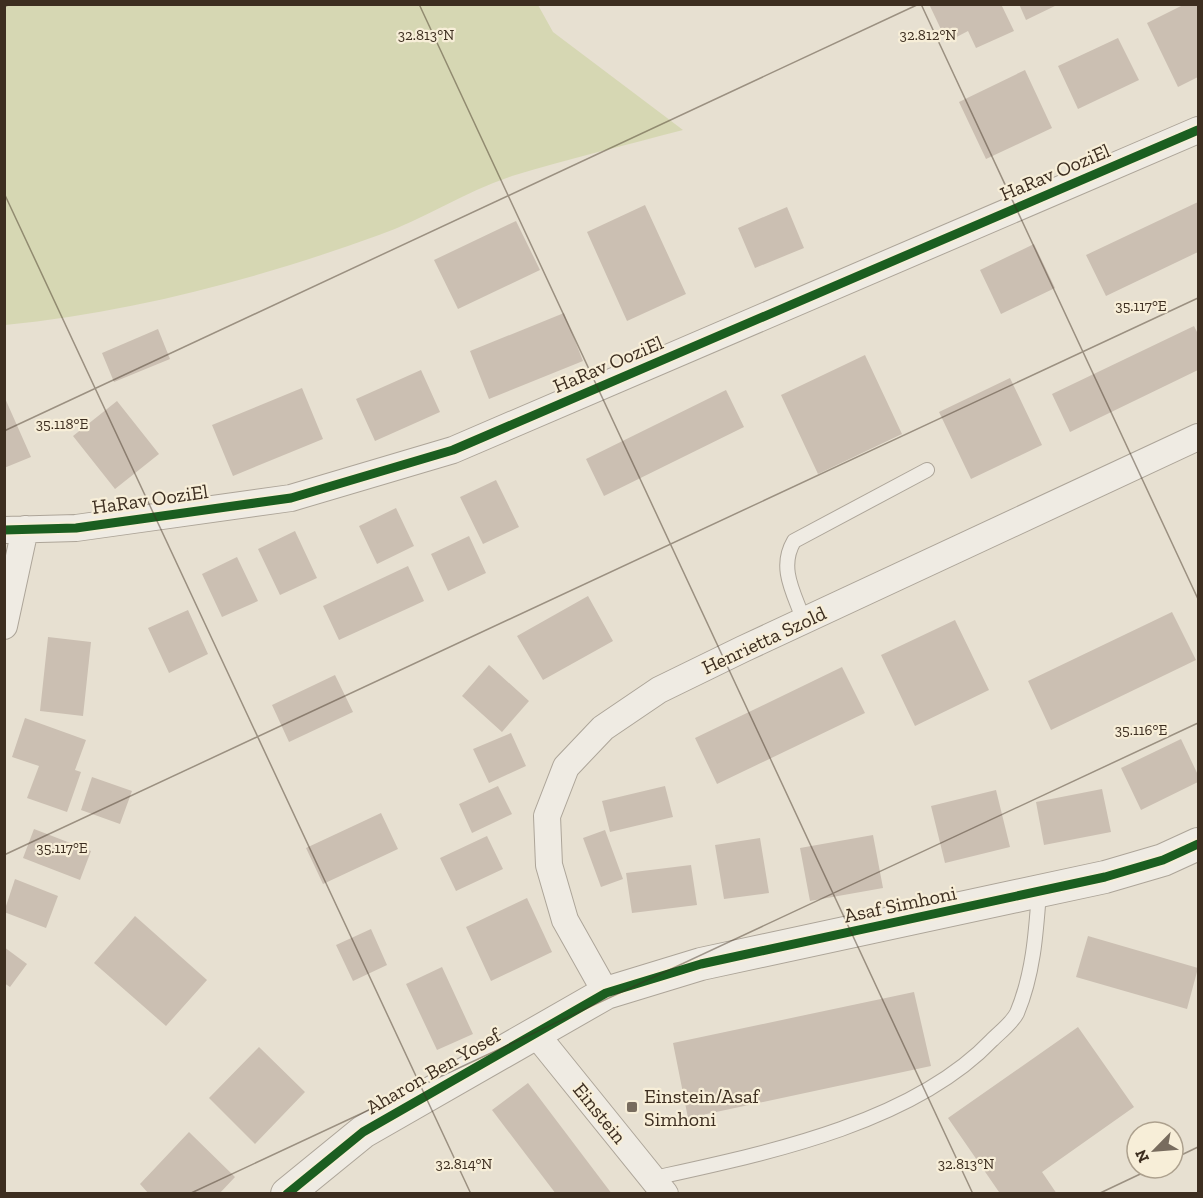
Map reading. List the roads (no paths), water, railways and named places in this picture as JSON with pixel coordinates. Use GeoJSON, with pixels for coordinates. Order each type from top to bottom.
{"type":"FeatureCollection","features":[{"type":"Feature","properties":{"kind":"street","name":"HaRav OoziEl"},"geometry":{"type":"LineString","coordinates":[[15,529],[76,528],[291,498],[453,450],[1198,130]]}},
{"type":"Feature","properties":{"kind":"street","name":"Henrietta Szold"},"geometry":{"type":"LineString","coordinates":[[606,993],[565,920],[549,865],[547,816],[566,767],[603,728],[659,690],[1198,437]]}},
{"type":"Feature","properties":{"kind":"street"},"geometry":{"type":"LineString","coordinates":[[4,626],[15,529]]}},
{"type":"Feature","properties":{"kind":"street","name":"Asaf Simhoni"},"geometry":{"type":"LineString","coordinates":[[606,993],[701,964],[1039,892],[1163,860],[1198,844]]}},
{"type":"Feature","properties":{"kind":"street","name":"Aharon Ben Yosef"},"geometry":{"type":"LineString","coordinates":[[287,1194],[363,1132],[606,993]]}},
{"type":"Feature","properties":{"kind":"street","name":"Einstein"},"geometry":{"type":"LineString","coordinates":[[535,1033],[659,1186]]}},
{"type":"Feature","properties":{"kind":"lane"},"geometry":{"type":"LineString","coordinates":[[804,621],[786,573],[786,561],[794,541],[927,470]]}},
{"type":"Feature","properties":{"kind":"lane"},"geometry":{"type":"LineString","coordinates":[[659,1186],[853,1124],[924,1093],[976,1057],[1016,1016],[1035,952],[1039,892]]}},
{"type":"Feature","properties":{"kind":"place","name":"Einstein/Asaf Simhoni"},"geometry":{"type":"Point","coordinates":[632,1107]}}]}
